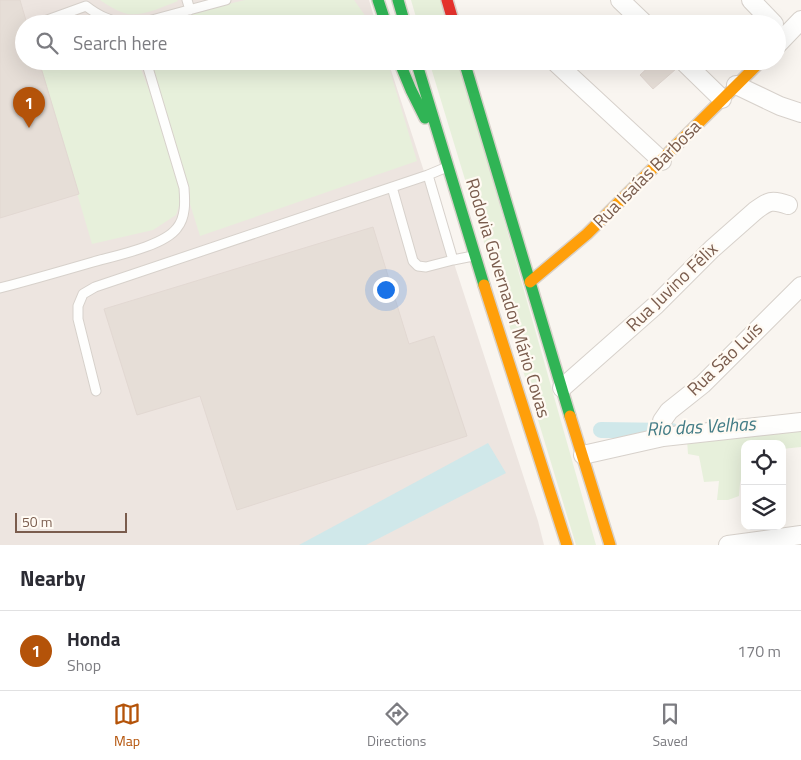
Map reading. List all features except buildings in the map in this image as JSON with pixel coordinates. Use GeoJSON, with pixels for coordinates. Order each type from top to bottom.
{"type":"FeatureCollection","features":[{"type":"Feature","properties":{"kind":"main road"},"geometry":{"type":"LineString","coordinates":[[378,0],[383,15]]}},
{"type":"Feature","properties":{"kind":"main road"},"geometry":{"type":"LineString","coordinates":[[398,0],[402,15]]}},
{"type":"Feature","properties":{"kind":"main road"},"geometry":{"type":"LineString","coordinates":[[447,0],[451,15]]}},
{"type":"Feature","properties":{"kind":"main road"},"geometry":{"type":"LineString","coordinates":[[453,0],[454,15]]}},
{"type":"Feature","properties":{"kind":"main road"},"geometry":{"type":"LineString","coordinates":[[402,70],[418,106],[444,149]]}},
{"type":"Feature","properties":{"kind":"main road","name":"Rodovia Governador Mário Covas"},"geometry":{"type":"LineString","coordinates":[[419,70],[567,545]]}},
{"type":"Feature","properties":{"kind":"main road","name":"Rodovia Governador Mário Covas"},"geometry":{"type":"LineString","coordinates":[[467,70],[610,545]]}},
{"type":"Feature","properties":{"kind":"main road","name":"Rua Isaías Barbosa"},"geometry":{"type":"LineString","coordinates":[[530,282],[587,234],[752,70]]}},
{"type":"Feature","properties":{"kind":"street"},"geometry":{"type":"LineString","coordinates":[[620,0],[636,15]]}},
{"type":"Feature","properties":{"kind":"street"},"geometry":{"type":"LineString","coordinates":[[751,0],[764,15]]}},
{"type":"Feature","properties":{"kind":"street"},"geometry":{"type":"LineString","coordinates":[[786,29],[801,20]]}},
{"type":"Feature","properties":{"kind":"street"},"geometry":{"type":"LineString","coordinates":[[564,70],[662,161]]}},
{"type":"Feature","properties":{"kind":"street"},"geometry":{"type":"LineString","coordinates":[[692,70],[722,100]]}},
{"type":"Feature","properties":{"kind":"street"},"geometry":{"type":"LineString","coordinates":[[736,86],[780,106],[801,113]]}},
{"type":"Feature","properties":{"kind":"street","name":"Rua Juvino Félix"},"geometry":{"type":"LineString","coordinates":[[562,388],[656,305],[712,249],[755,211],[772,201],[788,204]]}},
{"type":"Feature","properties":{"kind":"street","name":"Rua São Luís"},"geometry":{"type":"LineString","coordinates":[[662,432],[662,421],[669,411],[703,384],[801,286]]}},
{"type":"Feature","properties":{"kind":"street"},"geometry":{"type":"LineString","coordinates":[[583,455],[662,432],[801,422]]}},
{"type":"Feature","properties":{"kind":"street"},"geometry":{"type":"LineString","coordinates":[[728,545],[801,535]]}},
{"type":"Feature","properties":{"kind":"lane"},"geometry":{"type":"LineString","coordinates":[[187,0],[190,10]]}},
{"type":"Feature","properties":{"kind":"lane"},"geometry":{"type":"LineString","coordinates":[[171,15],[226,0]]}},
{"type":"Feature","properties":{"kind":"lane"},"geometry":{"type":"LineString","coordinates":[[57,15],[85,3],[99,15]]}},
{"type":"Feature","properties":{"kind":"lane"},"geometry":{"type":"LineString","coordinates":[[0,288],[126,253],[157,242],[178,228],[185,205],[184,188],[149,70]]}},
{"type":"Feature","properties":{"kind":"lane"},"geometry":{"type":"LineString","coordinates":[[96,391],[78,319],[78,306],[83,294],[95,287],[428,175],[449,166]]}},
{"type":"Feature","properties":{"kind":"lane"},"geometry":{"type":"LineString","coordinates":[[428,175],[452,260]]}},
{"type":"Feature","properties":{"kind":"lane"},"geometry":{"type":"LineString","coordinates":[[392,187],[413,261],[418,266],[426,267],[476,256]]}},
{"type":"Feature","properties":{"kind":"shaded area"},"geometry":{"type":"Polygon","coordinates":[[[0,0],[369,0],[373,15],[15,15],[15,70],[391,70],[538,521],[544,545],[0,545],[0,0]]]}},
{"type":"Feature","properties":{"kind":"green space"},"geometry":{"type":"Polygon","coordinates":[[[100,0],[178,1],[141,14],[128,14],[110,7],[100,0]]]}},
{"type":"Feature","properties":{"kind":"green space"},"geometry":{"type":"Polygon","coordinates":[[[245,0],[354,0],[365,15],[182,15],[245,0]]]}},
{"type":"Feature","properties":{"kind":"green space"},"geometry":{"type":"Polygon","coordinates":[[[411,0],[441,0],[445,15],[415,15],[411,0]]]}},
{"type":"Feature","properties":{"kind":"green space"},"geometry":{"type":"Polygon","coordinates":[[[41,70],[141,70],[181,175],[149,70],[390,70],[417,161],[200,236],[185,188],[176,215],[153,230],[92,244],[41,70]]]}},
{"type":"Feature","properties":{"kind":"green space"},"geometry":{"type":"Polygon","coordinates":[[[432,70],[462,70],[596,545],[576,545],[432,70]]]}},
{"type":"Feature","properties":{"kind":"green space"},"geometry":{"type":"Polygon","coordinates":[[[801,428],[801,447],[786,449],[786,440],[741,440],[739,496],[728,500],[717,500],[719,481],[704,482],[699,456],[688,454],[687,440],[801,428]]]}},
{"type":"Feature","properties":{"kind":"water"},"geometry":{"type":"Polygon","coordinates":[[[488,443],[506,473],[366,545],[299,545],[488,443]]]}},
{"type":"Feature","properties":{"kind":"waterway","name":"Rio das Velhas"},"geometry":{"type":"LineString","coordinates":[[601,430],[672,431]]}},
{"type":"Feature","properties":{"kind":"traffic: fast"},"geometry":{"type":"LineString","coordinates":[[378,0],[383,15]]}},
{"type":"Feature","properties":{"kind":"traffic: fast"},"geometry":{"type":"LineString","coordinates":[[398,0],[402,15]]}},
{"type":"Feature","properties":{"kind":"traffic: fast"},"geometry":{"type":"LineString","coordinates":[[403,70],[425,118]]}},
{"type":"Feature","properties":{"kind":"traffic: fast"},"geometry":{"type":"LineString","coordinates":[[419,70],[484,285]]}},
{"type":"Feature","properties":{"kind":"traffic: fast"},"geometry":{"type":"LineString","coordinates":[[467,70],[570,416]]}},
{"type":"Feature","properties":{"kind":"traffic: slow"},"geometry":{"type":"LineString","coordinates":[[530,282],[587,234],[752,70]]}},
{"type":"Feature","properties":{"kind":"traffic: slow"},"geometry":{"type":"LineString","coordinates":[[484,285],[567,545]]}},
{"type":"Feature","properties":{"kind":"traffic: slow"},"geometry":{"type":"LineString","coordinates":[[570,416],[610,545]]}},
{"type":"Feature","properties":{"kind":"traffic: jam"},"geometry":{"type":"LineString","coordinates":[[447,0],[451,15]]}},
{"type":"Feature","properties":{"kind":"place","name":"Honda"},"geometry":{"type":"Point","coordinates":[29,128]}}]}
